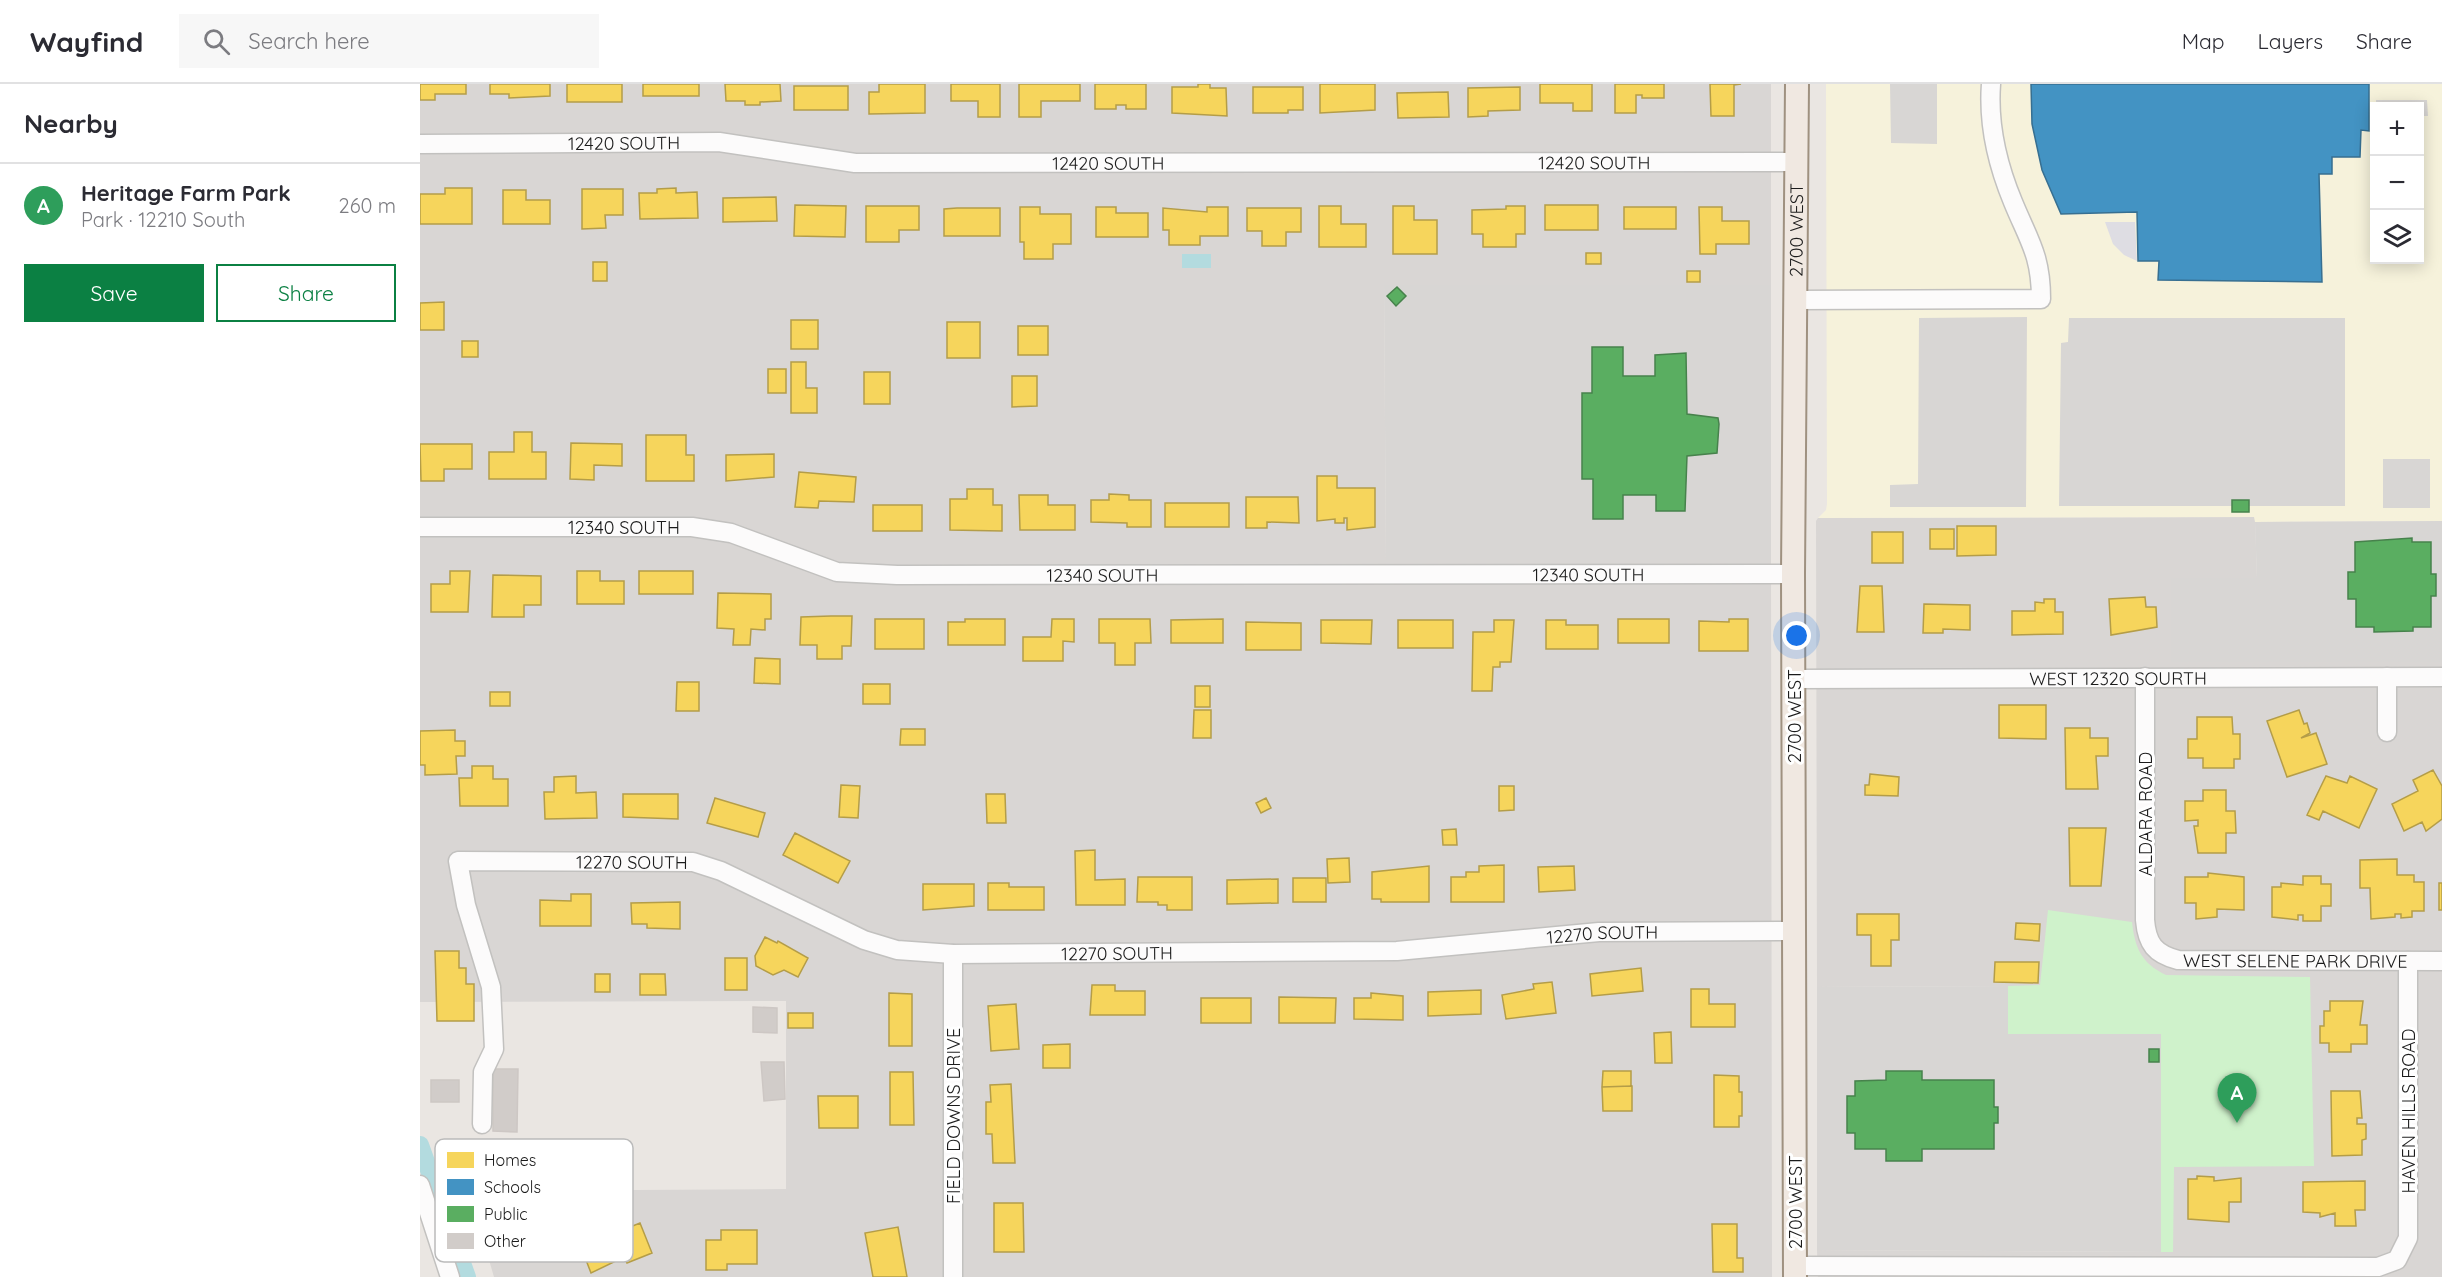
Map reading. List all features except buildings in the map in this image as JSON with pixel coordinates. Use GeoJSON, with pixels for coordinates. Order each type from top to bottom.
{"type":"FeatureCollection","features":[{"type":"Feature","properties":{"kind":"main road","name":"2700 WEST"},"geometry":{"type":"LineString","coordinates":[[1795,1272],[1793,574],[1797,84]]}},
{"type":"Feature","properties":{"kind":"street"},"geometry":{"type":"LineString","coordinates":[[1796,300],[2041,299],[2041,271],[2026,228],[2013,203],[1995,140],[1991,84]]}},
{"type":"Feature","properties":{"kind":"street","name":"12420 SOUTH"},"geometry":{"type":"LineString","coordinates":[[420,144],[719,142],[855,163],[1797,162]]}},
{"type":"Feature","properties":{"kind":"street","name":"12340 SOUTH"},"geometry":{"type":"LineString","coordinates":[[420,526],[692,526],[731,533],[837,572],[897,575],[1793,574]]}},
{"type":"Feature","properties":{"kind":"street","name":"ALDARA ROAD"},"geometry":{"type":"LineString","coordinates":[[2145,677],[2145,920],[2146,936],[2152,948]]}},
{"type":"Feature","properties":{"kind":"street"},"geometry":{"type":"LineString","coordinates":[[2386,732],[2387,677]]}},
{"type":"Feature","properties":{"kind":"street","name":"WEST 12320 SOURTH"},"geometry":{"type":"LineString","coordinates":[[1794,679],[2442,677]]}},
{"type":"Feature","properties":{"kind":"street","name":"12270 SOUTH"},"geometry":{"type":"LineString","coordinates":[[482,1124],[483,1072],[494,1049],[491,987],[466,905],[458,861],[693,862],[721,871],[864,940],[897,950],[953,954],[1397,951],[1599,932],[1794,931]]}},
{"type":"Feature","properties":{"kind":"street","name":"WEST SELENE PARK DRIVE"},"geometry":{"type":"LineString","coordinates":[[2152,948],[2163,956],[2178,960],[2442,961]]}},
{"type":"Feature","properties":{"kind":"street","name":"FIELD DOWNS DRIVE"},"geometry":{"type":"LineString","coordinates":[[953,954],[953,1277]]}},
{"type":"Feature","properties":{"kind":"street","name":"HAVEN HILLS ROAD"},"geometry":{"type":"LineString","coordinates":[[1795,1272],[2378,1267],[2397,1260],[2408,1238],[2408,961]]}},
{"type":"Feature","properties":{"kind":"street"},"geometry":{"type":"LineString","coordinates":[[420,1185],[435,1231]]}},
{"type":"Feature","properties":{"kind":"street"},"geometry":{"type":"LineString","coordinates":[[445,1262],[450,1277]]}},
{"type":"Feature","properties":{"kind":"shaded area"},"geometry":{"type":"Polygon","coordinates":[[[420,84],[1771,84],[1771,285],[1384,285],[1386,560],[1771,560],[1772,1277],[494,1277],[490,1262],[633,1262],[633,1190],[786,1189],[786,1001],[420,1002],[420,84]]]}},
{"type":"Feature","properties":{"kind":"shaded area"},"geometry":{"type":"Polygon","coordinates":[[[1826,84],[2442,84],[2442,521],[2255,522],[2254,517],[1818,518],[1826,510],[1826,84]]]}},
{"type":"Feature","properties":{"kind":"shaded area"},"geometry":{"type":"Polygon","coordinates":[[[1890,84],[1937,84],[1937,144],[1891,143],[1890,84]]]}},
{"type":"Feature","properties":{"kind":"shaded area"},"geometry":{"type":"Polygon","coordinates":[[[2376,100],[2427,100],[2428,116],[2424,116],[2424,102],[2376,102],[2376,100]]]}},
{"type":"Feature","properties":{"kind":"shaded area"},"geometry":{"type":"Polygon","coordinates":[[[2105,222],[2135,222],[2137,261],[2124,255],[2113,244],[2105,222]]]}},
{"type":"Feature","properties":{"kind":"shaded area"},"geometry":{"type":"Polygon","coordinates":[[[1384,285],[1771,285],[1771,560],[1386,560],[1384,285]]]}},
{"type":"Feature","properties":{"kind":"shaded area"},"geometry":{"type":"Polygon","coordinates":[[[2027,317],[2026,507],[1890,507],[1890,485],[1918,484],[1919,318],[2027,317]]]}},
{"type":"Feature","properties":{"kind":"shaded area"},"geometry":{"type":"Polygon","coordinates":[[[2069,318],[2345,318],[2345,506],[2059,506],[2061,343],[2068,342],[2069,318]]]}},
{"type":"Feature","properties":{"kind":"shaded area"},"geometry":{"type":"Polygon","coordinates":[[[2383,459],[2430,459],[2430,508],[2383,508],[2383,459]]]}},
{"type":"Feature","properties":{"kind":"shaded area"},"geometry":{"type":"Polygon","coordinates":[[[2255,517],[2257,578],[2171,662],[2442,662],[2442,1277],[1818,1277],[1817,1250],[2161,1252],[2161,1034],[2008,986],[1817,987],[1816,521],[1818,518],[2255,517]]]}},
{"type":"Feature","properties":{"kind":"shaded area"},"geometry":{"type":"Polygon","coordinates":[[[2442,521],[2442,662],[2171,662],[2171,578],[2257,578],[2255,522],[2442,521]]]}},
{"type":"Feature","properties":{"kind":"shaded area"},"geometry":{"type":"Polygon","coordinates":[[[2008,986],[2009,1034],[2161,1034],[2161,1252],[1817,1250],[1817,987],[2008,986]]]}},
{"type":"Feature","properties":{"kind":"green space"},"geometry":{"type":"Polygon","coordinates":[[[2048,910],[2132,922],[2135,940],[2141,954],[2145,960],[2166,975],[2310,977],[2314,1166],[2174,1167],[2173,1252],[2161,1252],[2161,1034],[2008,1034],[2008,986],[2040,985],[2048,910]]]}},
{"type":"Feature","properties":{"kind":"water"},"geometry":{"type":"Polygon","coordinates":[[[1182,254],[1211,254],[1211,268],[1182,268],[1182,254]]]}},
{"type":"Feature","properties":{"kind":"waterway"},"geometry":{"type":"LineString","coordinates":[[420,1145],[435,1187]]}},
{"type":"Feature","properties":{"kind":"waterway"},"geometry":{"type":"LineString","coordinates":[[462,1262],[467,1277]]}},
{"type":"Feature","properties":{"kind":"place","name":"Heritage Farm Park"},"geometry":{"type":"Point","coordinates":[2237,1123]}}]}
